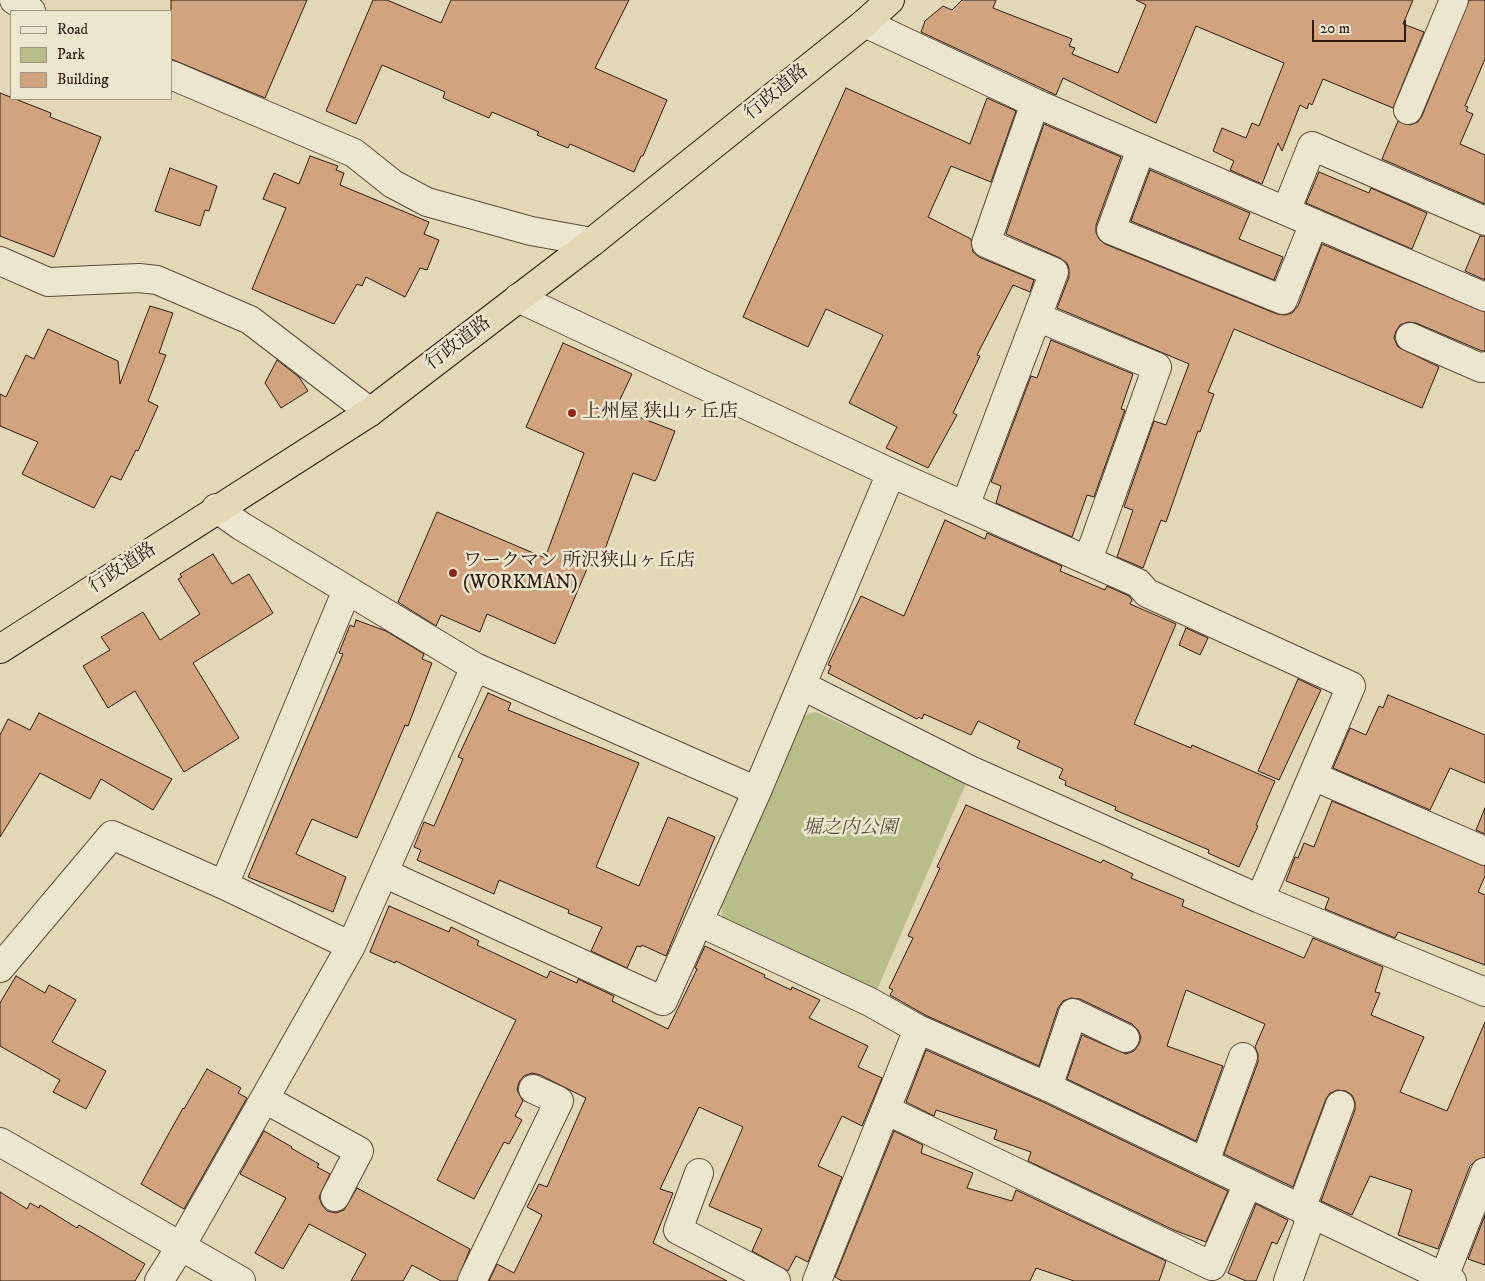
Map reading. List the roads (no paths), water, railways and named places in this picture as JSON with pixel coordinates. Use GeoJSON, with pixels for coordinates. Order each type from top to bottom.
{"type":"FeatureCollection","features":[{"type":"Feature","properties":{"kind":"highway","name":"行政道路"},"geometry":{"type":"LineString","coordinates":[[0,649],[216,508],[370,412],[592,242],[865,23],[890,0]]}},
{"type":"Feature","properties":{"kind":"street"},"geometry":{"type":"LineString","coordinates":[[14,0],[29,10]]}},
{"type":"Feature","properties":{"kind":"street"},"geometry":{"type":"LineString","coordinates":[[1408,110],[1454,0]]}},
{"type":"Feature","properties":{"kind":"street"},"geometry":{"type":"LineString","coordinates":[[865,23],[1035,103],[1485,297]]}},
{"type":"Feature","properties":{"kind":"street"},"geometry":{"type":"LineString","coordinates":[[172,75],[354,153],[393,184],[427,202],[531,231],[592,242]]}},
{"type":"Feature","properties":{"kind":"street"},"geometry":{"type":"LineString","coordinates":[[965,506],[1054,272],[986,243],[1035,103]]}},
{"type":"Feature","properties":{"kind":"street"},"geometry":{"type":"LineString","coordinates":[[1286,211],[1312,146],[1485,221]]}},
{"type":"Feature","properties":{"kind":"street"},"geometry":{"type":"LineString","coordinates":[[1141,148],[1110,230],[1283,300],[1314,223]]}},
{"type":"Feature","properties":{"kind":"street"},"geometry":{"type":"LineString","coordinates":[[0,261],[48,282],[139,278],[157,280],[250,320],[370,412]]}},
{"type":"Feature","properties":{"kind":"street"},"geometry":{"type":"LineString","coordinates":[[518,298],[891,473],[1138,583],[1147,593],[1351,686],[1260,899]]}},
{"type":"Feature","properties":{"kind":"street"},"geometry":{"type":"LineString","coordinates":[[1037,318],[1157,367],[1088,560]]}},
{"type":"Feature","properties":{"kind":"street"},"geometry":{"type":"LineString","coordinates":[[1410,337],[1482,368],[1485,366]]}},
{"type":"Feature","properties":{"kind":"street"},"geometry":{"type":"LineString","coordinates":[[384,873],[663,1001],[758,791],[891,473]]}},
{"type":"Feature","properties":{"kind":"street"},"geometry":{"type":"LineString","coordinates":[[216,508],[475,667],[758,791]]}},
{"type":"Feature","properties":{"kind":"street"},"geometry":{"type":"LineString","coordinates":[[224,885],[347,590]]}},
{"type":"Feature","properties":{"kind":"street"},"geometry":{"type":"LineString","coordinates":[[159,1281],[181,1246],[351,946],[475,667]]}},
{"type":"Feature","properties":{"kind":"street"},"geometry":{"type":"LineString","coordinates":[[802,686],[970,770],[1260,899],[1485,992]]}},
{"type":"Feature","properties":{"kind":"street"},"geometry":{"type":"LineString","coordinates":[[1313,776],[1485,851]]}},
{"type":"Feature","properties":{"kind":"street"},"geometry":{"type":"LineString","coordinates":[[0,968],[112,834],[351,946]]}},
{"type":"Feature","properties":{"kind":"street"},"geometry":{"type":"LineString","coordinates":[[699,922],[870,1002],[918,1029],[1048,1087],[1205,1162],[1439,1278],[1485,1172]]}},
{"type":"Feature","properties":{"kind":"street"},"geometry":{"type":"LineString","coordinates":[[1048,1087],[1073,1013],[1125,1038]]}},
{"type":"Feature","properties":{"kind":"street"},"geometry":{"type":"LineString","coordinates":[[817,1281],[918,1029]]}},
{"type":"Feature","properties":{"kind":"street"},"geometry":{"type":"LineString","coordinates":[[1205,1162],[1243,1057]]}},
{"type":"Feature","properties":{"kind":"street"},"geometry":{"type":"LineString","coordinates":[[472,1281],[559,1101],[533,1089]]}},
{"type":"Feature","properties":{"kind":"street"},"geometry":{"type":"LineString","coordinates":[[265,1099],[358,1151],[335,1197]]}},
{"type":"Feature","properties":{"kind":"street"},"geometry":{"type":"LineString","coordinates":[[1288,1281],[1306,1211],[1340,1105]]}},
{"type":"Feature","properties":{"kind":"street"},"geometry":{"type":"LineString","coordinates":[[886,1110],[1212,1266],[1248,1183]]}},
{"type":"Feature","properties":{"kind":"street"},"geometry":{"type":"LineString","coordinates":[[0,1142],[241,1281]]}},
{"type":"Feature","properties":{"kind":"street"},"geometry":{"type":"LineString","coordinates":[[699,1173],[678,1230],[776,1281]]}},
{"type":"Feature","properties":{"kind":"place","name":"上州屋 狭山ヶ丘店"},"geometry":{"type":"Point","coordinates":[572,413]}},
{"type":"Feature","properties":{"kind":"place","name":"ワークマン 所沢狭山ヶ丘店 (WORKMAN)"},"geometry":{"type":"Point","coordinates":[453,573]}},
{"type":"Feature","properties":{"kind":"park label","name":"堀之内公園"},"geometry":{"type":"Point","coordinates":[850,829]}}]}
